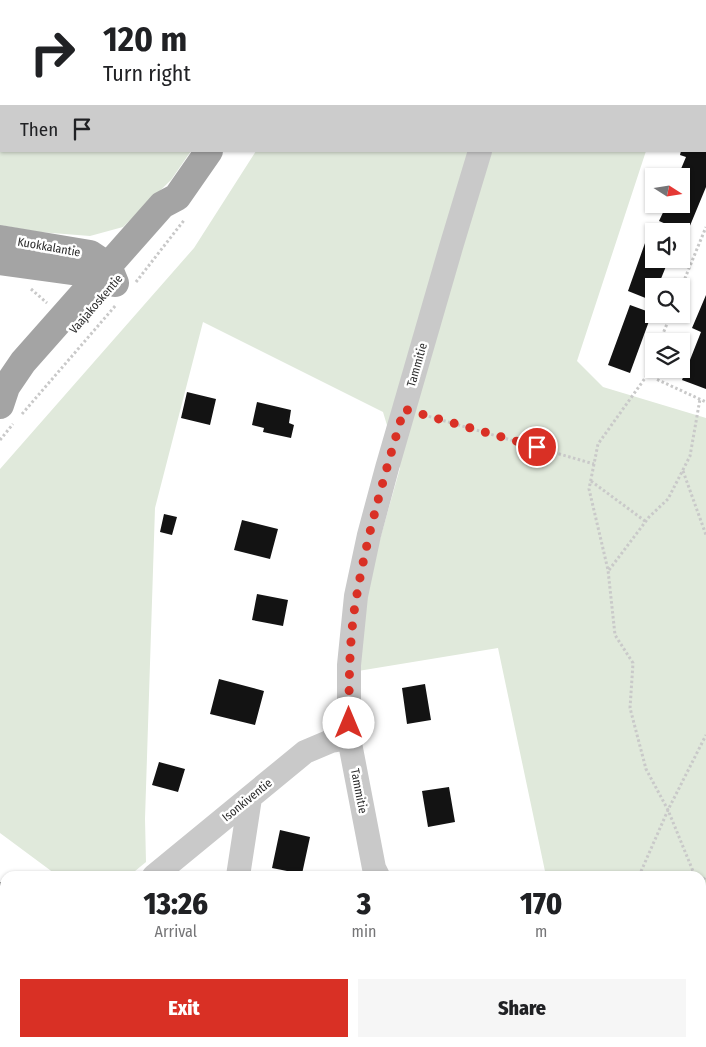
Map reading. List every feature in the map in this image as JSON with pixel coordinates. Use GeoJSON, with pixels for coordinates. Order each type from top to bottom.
{"type":"FeatureCollection","features":[{"type":"Feature","properties":{"kind":"main road","name":"Vaajakoskentie"},"geometry":{"type":"LineString","coordinates":[[1,404],[6,387],[23,362],[106,277],[162,205],[177,197],[208,152]]}},
{"type":"Feature","properties":{"kind":"main road","name":"Kuokkalantie"},"geometry":{"type":"LineString","coordinates":[[0,239],[90,254],[106,277]]}},
{"type":"Feature","properties":{"kind":"main road","name":"Kuokkalantie"},"geometry":{"type":"LineString","coordinates":[[0,261],[106,277]]}},
{"type":"Feature","properties":{"kind":"street","name":"Tammitie"},"geometry":{"type":"LineString","coordinates":[[376,871],[349,738],[349,665],[356,596],[369,536],[404,409],[480,152]]}},
{"type":"Feature","properties":{"kind":"street","name":"Isonkiventie"},"geometry":{"type":"LineString","coordinates":[[160,871],[305,752],[331,741],[349,738]]}},
{"type":"Feature","properties":{"kind":"street"},"geometry":{"type":"LineString","coordinates":[[239,871],[250,798]]}},
{"type":"Feature","properties":{"kind":"path"},"geometry":{"type":"LineString","coordinates":[[685,278],[706,227]]}},
{"type":"Feature","properties":{"kind":"path"},"geometry":{"type":"LineString","coordinates":[[700,242],[706,245]]}},
{"type":"Feature","properties":{"kind":"path"},"geometry":{"type":"LineString","coordinates":[[645,378],[598,444],[589,489],[608,570],[615,634],[633,663],[630,708],[646,770],[668,810],[693,871]]}},
{"type":"Feature","properties":{"kind":"path"},"geometry":{"type":"LineString","coordinates":[[656,378],[706,402]]}},
{"type":"Feature","properties":{"kind":"path"},"geometry":{"type":"LineString","coordinates":[[608,570],[645,521],[668,499],[690,456],[700,399]]}},
{"type":"Feature","properties":{"kind":"path"},"geometry":{"type":"LineString","coordinates":[[404,409],[594,464]]}},
{"type":"Feature","properties":{"kind":"path"},"geometry":{"type":"LineString","coordinates":[[683,471],[706,535]]}},
{"type":"Feature","properties":{"kind":"path"},"geometry":{"type":"LineString","coordinates":[[591,481],[645,521]]}},
{"type":"Feature","properties":{"kind":"path"},"geometry":{"type":"LineString","coordinates":[[640,871],[668,810],[706,735]]}},
{"type":"Feature","properties":{"kind":"shaded area"},"geometry":{"type":"Polygon","coordinates":[[[0,152],[190,152],[171,180],[123,227],[90,236],[39,232],[0,225],[0,152]]]}},
{"type":"Feature","properties":{"kind":"shaded area"},"geometry":{"type":"Polygon","coordinates":[[[255,152],[646,152],[577,361],[603,387],[706,418],[706,871],[545,871],[498,648],[358,671],[364,596],[400,468],[383,412],[203,322],[155,508],[145,819],[146,862],[135,871],[51,871],[0,833],[0,469],[194,248],[255,152]]]}},
{"type":"Feature","properties":{"kind":"building"},"geometry":{"type":"Polygon","coordinates":[[[681,152],[706,152],[706,187],[690,226],[690,223],[664,223],[659,221],[663,213],[690,213],[690,168],[681,168],[686,157],[680,155],[681,152]]]}},
{"type":"Feature","properties":{"kind":"building"},"geometry":{"type":"Polygon","coordinates":[[[645,243],[645,268],[665,268],[661,278],[645,278],[645,298],[628,291],[645,243]]]}},
{"type":"Feature","properties":{"kind":"building"},"geometry":{"type":"Polygon","coordinates":[[[706,295],[706,389],[682,380],[683,378],[690,378],[690,360],[701,332],[692,328],[706,295]]]}},
{"type":"Feature","properties":{"kind":"building"},"geometry":{"type":"Polygon","coordinates":[[[630,305],[645,310],[645,323],[648,323],[630,373],[608,365],[630,305]]]}},
{"type":"Feature","properties":{"kind":"building"},"geometry":{"type":"Polygon","coordinates":[[[187,392],[216,399],[210,425],[181,418],[187,392]]]}},
{"type":"Feature","properties":{"kind":"building"},"geometry":{"type":"Polygon","coordinates":[[[257,402],[291,410],[289,423],[294,425],[291,438],[263,432],[264,428],[252,425],[257,402]]]}},
{"type":"Feature","properties":{"kind":"building"},"geometry":{"type":"Polygon","coordinates":[[[164,514],[177,517],[172,535],[160,532],[164,514]]]}},
{"type":"Feature","properties":{"kind":"building"},"geometry":{"type":"Polygon","coordinates":[[[242,520],[278,529],[270,559],[234,550],[242,520]]]}},
{"type":"Feature","properties":{"kind":"building"},"geometry":{"type":"Polygon","coordinates":[[[257,594],[288,600],[283,626],[252,620],[257,594]]]}},
{"type":"Feature","properties":{"kind":"building"},"geometry":{"type":"Polygon","coordinates":[[[219,679],[264,691],[255,725],[210,714],[219,679]]]}},
{"type":"Feature","properties":{"kind":"building"},"geometry":{"type":"Polygon","coordinates":[[[425,684],[431,720],[407,724],[402,688],[425,684]]]}},
{"type":"Feature","properties":{"kind":"building"},"geometry":{"type":"Polygon","coordinates":[[[159,762],[185,769],[178,792],[152,785],[159,762]]]}},
{"type":"Feature","properties":{"kind":"building"},"geometry":{"type":"Polygon","coordinates":[[[449,787],[455,822],[428,827],[422,791],[449,787]]]}},
{"type":"Feature","properties":{"kind":"building"},"geometry":{"type":"Polygon","coordinates":[[[280,830],[310,837],[303,871],[287,871],[272,868],[280,830]]]}},
{"type":"Feature","properties":{"kind":"route"},"geometry":{"type":"LineString","coordinates":[[349,723],[349,665],[356,596],[369,536],[404,409],[537,447]]}}]}
